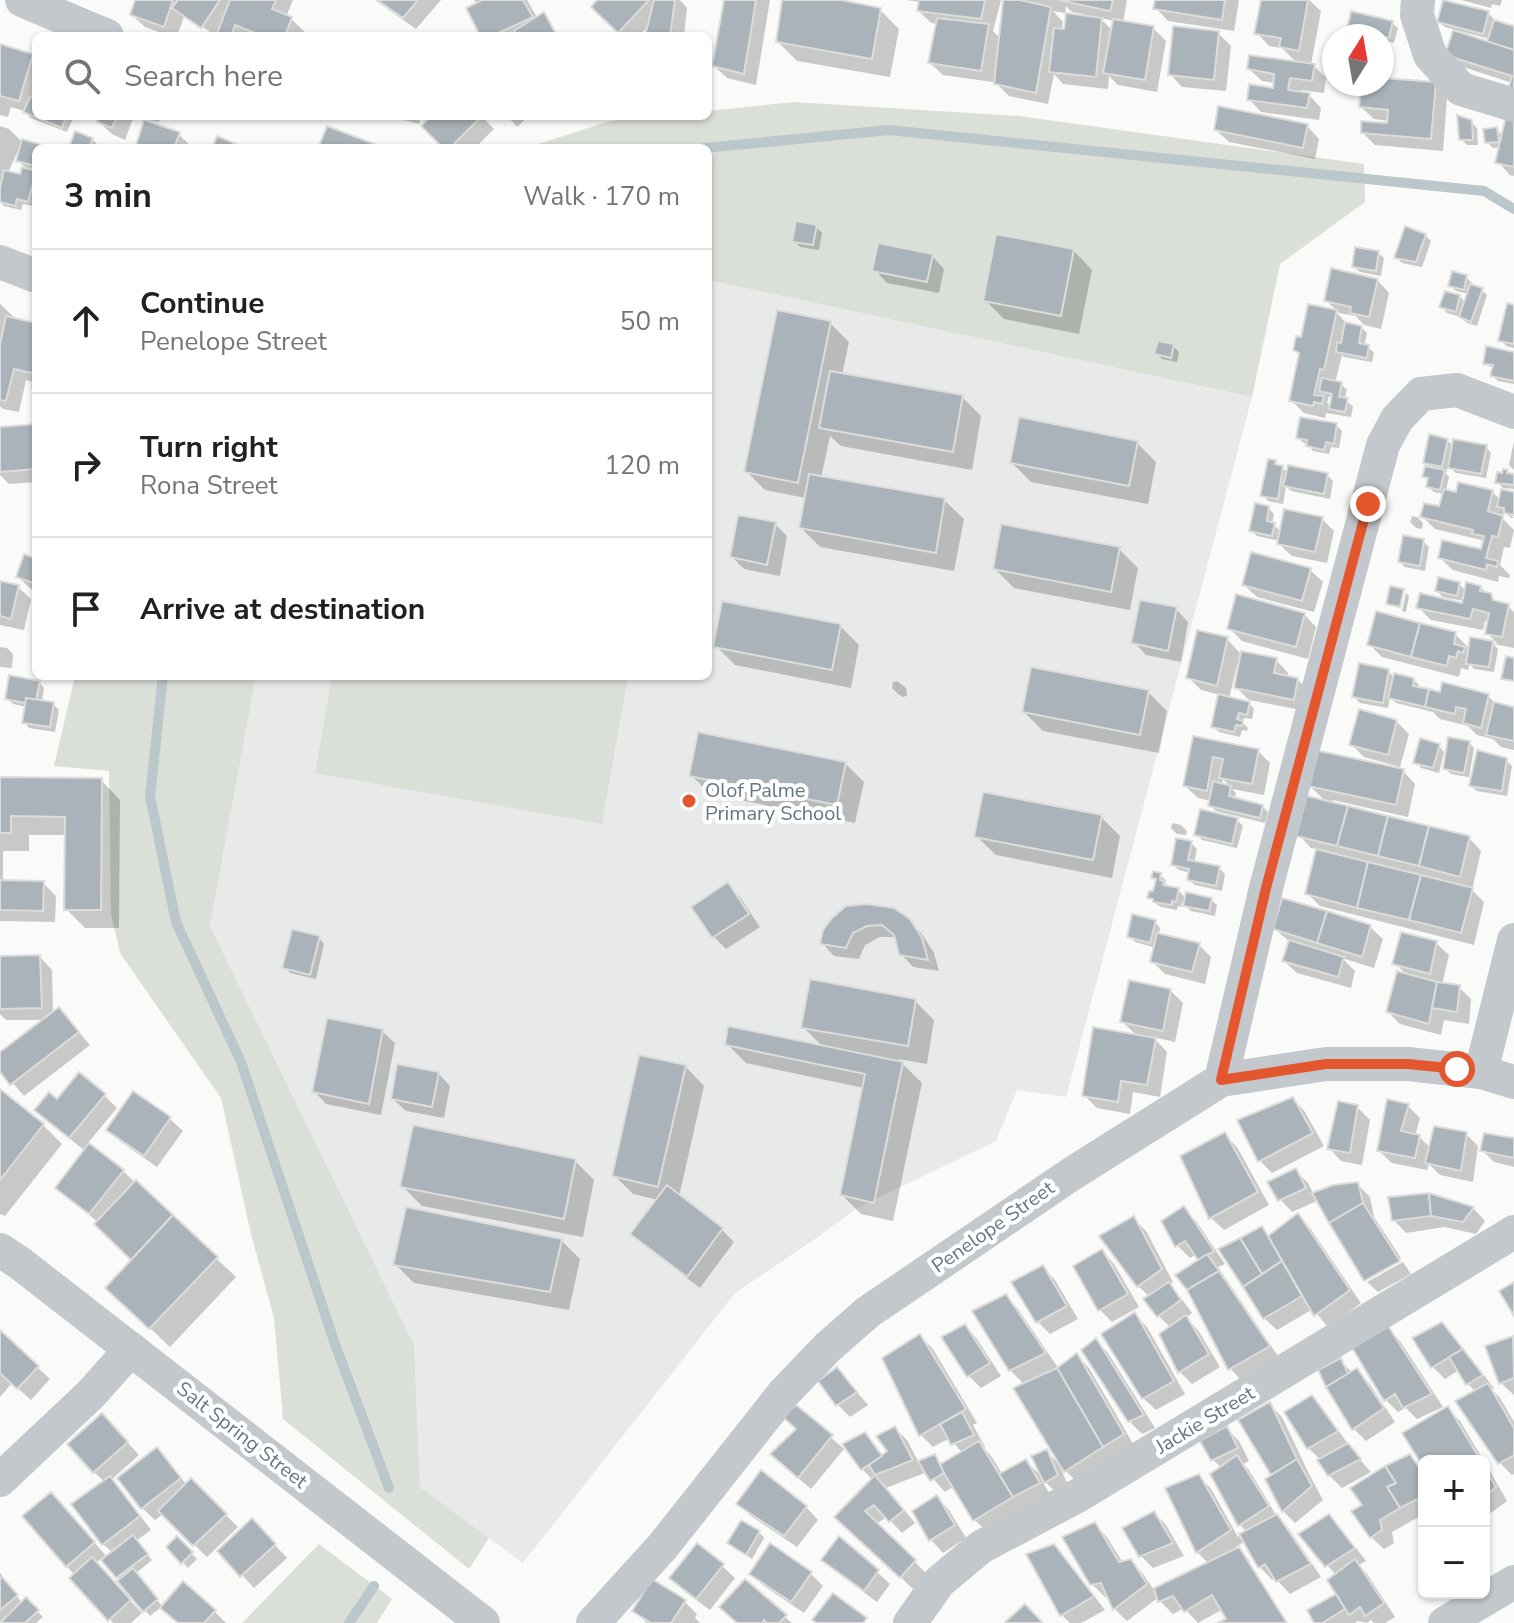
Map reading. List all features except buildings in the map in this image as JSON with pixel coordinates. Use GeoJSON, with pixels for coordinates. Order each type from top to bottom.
{"type":"FeatureCollection","features":[{"type":"Feature","properties":{"kind":"street"},"geometry":{"type":"LineString","coordinates":[[22,0],[98,32]]}},
{"type":"Feature","properties":{"kind":"street"},"geometry":{"type":"LineString","coordinates":[[1418,0],[1417,15],[1430,55],[1461,89],[1514,105]]}},
{"type":"Feature","properties":{"kind":"street"},"geometry":{"type":"LineString","coordinates":[[0,262],[32,274]]}},
{"type":"Feature","properties":{"kind":"street"},"geometry":{"type":"LineString","coordinates":[[1221,1080],[1266,888],[1383,445],[1397,419],[1421,394],[1457,390],[1514,412]]}},
{"type":"Feature","properties":{"kind":"street"},"geometry":{"type":"LineString","coordinates":[[1481,1072],[1514,940]]}},
{"type":"Feature","properties":{"kind":"street","name":"Penelope Street"},"geometry":{"type":"LineString","coordinates":[[593,1623],[663,1546],[783,1394],[828,1347],[868,1312],[1073,1173],[1221,1080],[1326,1064],[1408,1064],[1481,1072],[1514,1082]]}},
{"type":"Feature","properties":{"kind":"street","name":"Jackie Street"},"geometry":{"type":"LineString","coordinates":[[910,1623],[939,1582],[981,1547],[1079,1495],[1514,1232]]}},
{"type":"Feature","properties":{"kind":"street","name":"Salt Spring Street"},"geometry":{"type":"LineString","coordinates":[[0,1250],[483,1623]]}},
{"type":"Feature","properties":{"kind":"street"},"geometry":{"type":"LineString","coordinates":[[0,1480],[91,1394],[131,1349]]}},
{"type":"Feature","properties":{"kind":"street"},"geometry":{"type":"LineString","coordinates":[[1445,1623],[1514,1582]]}},
{"type":"Feature","properties":{"kind":"shaded area"},"geometry":{"type":"Polygon","coordinates":[[[794,102],[1019,116],[1364,164],[1365,202],[1280,264],[1252,397],[712,281],[712,144],[538,144],[610,121],[712,120],[712,111],[794,102]]]}},
{"type":"Feature","properties":{"kind":"shaded area","name":"Olof Palme Primary School"},"geometry":{"type":"Polygon","coordinates":[[[712,281],[1252,397],[1066,1097],[1017,1090],[996,1141],[857,1208],[735,1293],[523,1563],[420,1487],[414,1345],[210,926],[255,680],[712,680],[712,281]]]}},
{"type":"Feature","properties":{"kind":"shaded area"},"geometry":{"type":"Polygon","coordinates":[[[74,680],[255,680],[210,926],[414,1345],[420,1487],[489,1538],[469,1569],[283,1419],[274,1318],[251,1234],[221,1098],[120,953],[111,914],[109,771],[54,766],[74,680]]]}},
{"type":"Feature","properties":{"kind":"shaded area"},"geometry":{"type":"Polygon","coordinates":[[[331,680],[627,680],[602,824],[315,773],[331,680]]]}},
{"type":"Feature","properties":{"kind":"shaded area"},"geometry":{"type":"Polygon","coordinates":[[[319,1544],[392,1599],[377,1623],[242,1623],[319,1544]]]}},
{"type":"Feature","properties":{"kind":"waterway"},"geometry":{"type":"LineString","coordinates":[[712,147],[889,130],[1484,191],[1514,209]]}},
{"type":"Feature","properties":{"kind":"waterway"},"geometry":{"type":"LineString","coordinates":[[163,680],[150,796],[176,922],[241,1062],[336,1347],[389,1488]]}},
{"type":"Feature","properties":{"kind":"waterway"},"geometry":{"type":"LineString","coordinates":[[349,1623],[374,1586]]}},
{"type":"Feature","properties":{"kind":"place","name":"Olof Palme Primary School"},"geometry":{"type":"Point","coordinates":[689,801]}},
{"type":"Feature","properties":{"kind":"route"},"geometry":{"type":"LineString","coordinates":[[1368,504],[1266,888],[1221,1080],[1326,1064],[1408,1064],[1457,1069]]}}]}
